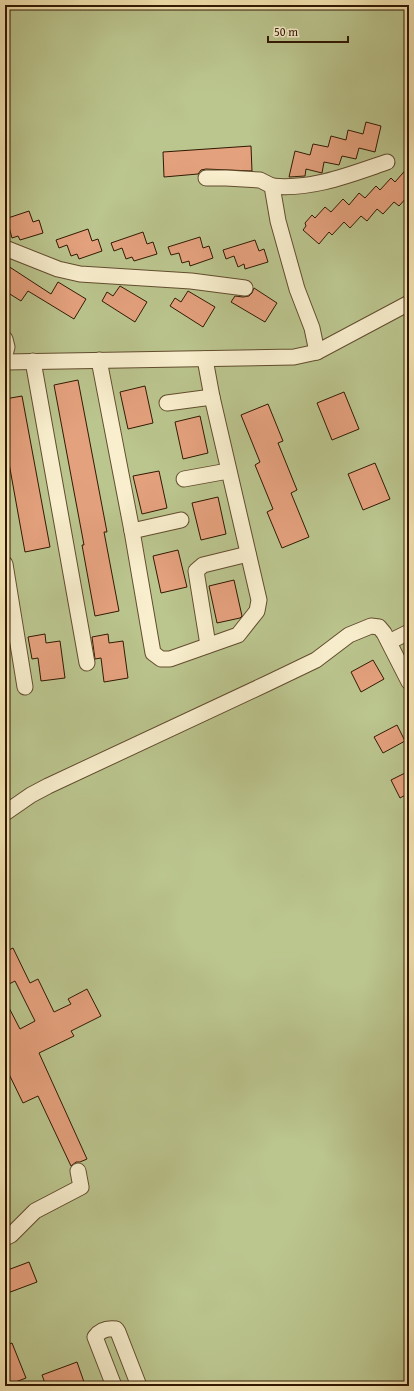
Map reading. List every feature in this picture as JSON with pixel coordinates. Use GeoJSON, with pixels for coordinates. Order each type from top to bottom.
{"type":"FeatureCollection","features":[{"type":"Feature","properties":{"kind":"street"},"geometry":{"type":"LineString","coordinates":[[206,178],[260,180],[272,186],[288,188],[303,187],[331,181],[387,162]]}},
{"type":"Feature","properties":{"kind":"street"},"geometry":{"type":"LineString","coordinates":[[272,186],[273,201],[280,229],[297,289],[312,328],[317,352]]}},
{"type":"Feature","properties":{"kind":"street"},"geometry":{"type":"LineString","coordinates":[[5,248],[58,269],[80,274],[191,281],[245,288]]}},
{"type":"Feature","properties":{"kind":"street"},"geometry":{"type":"LineString","coordinates":[[5,362],[294,357],[317,352],[409,303]]}},
{"type":"Feature","properties":{"kind":"street"},"geometry":{"type":"LineString","coordinates":[[5,339],[7,347],[5,355]]}},
{"type":"Feature","properties":{"kind":"street"},"geometry":{"type":"LineString","coordinates":[[98,360],[132,531],[153,653],[161,659],[170,659],[238,635],[258,611],[259,600],[228,471],[205,359]]}},
{"type":"Feature","properties":{"kind":"street"},"geometry":{"type":"LineString","coordinates":[[33,361],[87,663]]}},
{"type":"Feature","properties":{"kind":"street"},"geometry":{"type":"LineString","coordinates":[[167,403],[212,397]]}},
{"type":"Feature","properties":{"kind":"street"},"geometry":{"type":"LineString","coordinates":[[184,479],[228,471]]}},
{"type":"Feature","properties":{"kind":"street"},"geometry":{"type":"LineString","coordinates":[[132,531],[181,520]]}},
{"type":"Feature","properties":{"kind":"street"},"geometry":{"type":"LineString","coordinates":[[208,645],[196,571],[203,565],[248,554]]}},
{"type":"Feature","properties":{"kind":"street"},"geometry":{"type":"LineString","coordinates":[[5,564],[8,600],[25,687]]}},
{"type":"Feature","properties":{"kind":"street"},"geometry":{"type":"LineString","coordinates":[[5,813],[31,795],[48,786],[316,660],[349,635],[371,626],[379,627],[384,633],[409,682]]}},
{"type":"Feature","properties":{"kind":"street"},"geometry":{"type":"LineString","coordinates":[[389,642],[409,632]]}},
{"type":"Feature","properties":{"kind":"street"},"geometry":{"type":"LineString","coordinates":[[5,1238],[11,1235],[35,1211],[81,1187],[78,1171]]}},
{"type":"Feature","properties":{"kind":"street"},"geometry":{"type":"LineString","coordinates":[[114,1386],[96,1341],[98,1332],[113,1328],[118,1332],[138,1382],[122,1386]]}},
{"type":"Feature","properties":{"kind":"green space"},"geometry":{"type":"Polygon","coordinates":[[[5,5],[409,5],[409,1386],[5,1386],[5,5]]]}},
{"type":"Feature","properties":{"kind":"building"},"geometry":{"type":"Polygon","coordinates":[[[366,122],[381,126],[375,152],[359,148],[356,159],[342,156],[339,165],[324,162],[322,173],[306,169],[305,176],[289,177],[295,151],[310,155],[313,144],[328,147],[331,136],[346,140],[348,130],[363,134],[366,122]]]}},
{"type":"Feature","properties":{"kind":"building"},"geometry":{"type":"Polygon","coordinates":[[[251,146],[252,171],[206,169],[201,170],[198,174],[164,177],[163,152],[251,146]]]}},
{"type":"Feature","properties":{"kind":"building"},"geometry":{"type":"Polygon","coordinates":[[[409,166],[409,195],[399,206],[394,202],[383,214],[377,209],[367,221],[361,216],[350,228],[344,222],[332,235],[329,232],[319,244],[303,230],[306,226],[305,223],[312,215],[315,218],[325,207],[331,212],[343,199],[349,205],[359,193],[365,198],[376,186],[380,190],[391,178],[395,182],[409,166]]]}},
{"type":"Feature","properties":{"kind":"building"},"geometry":{"type":"Polygon","coordinates":[[[29,211],[33,222],[39,220],[43,233],[20,240],[18,236],[12,238],[9,227],[5,228],[5,219],[29,211]]]}},
{"type":"Feature","properties":{"kind":"building"},"geometry":{"type":"Polygon","coordinates":[[[88,229],[92,241],[98,239],[102,251],[79,259],[77,254],[71,256],[67,245],[59,248],[56,240],[88,229]]]}},
{"type":"Feature","properties":{"kind":"building"},"geometry":{"type":"Polygon","coordinates":[[[143,232],[147,244],[153,242],[157,254],[134,261],[132,257],[126,259],[122,248],[114,251],[111,243],[143,232]]]}},
{"type":"Feature","properties":{"kind":"building"},"geometry":{"type":"Polygon","coordinates":[[[200,237],[203,248],[209,246],[213,258],[190,266],[189,261],[182,263],[179,253],[171,255],[168,247],[200,237]]]}},
{"type":"Feature","properties":{"kind":"building"},"geometry":{"type":"Polygon","coordinates":[[[255,240],[259,251],[264,249],[268,262],[245,269],[244,264],[238,267],[234,256],[226,259],[223,250],[255,240]]]}},
{"type":"Feature","properties":{"kind":"building"},"geometry":{"type":"Polygon","coordinates":[[[5,264],[51,294],[58,282],[86,299],[74,319],[28,291],[21,301],[5,291],[5,264]]]}},
{"type":"Feature","properties":{"kind":"building"},"geometry":{"type":"Polygon","coordinates":[[[120,286],[147,302],[135,322],[102,301],[107,292],[113,296],[120,286]]]}},
{"type":"Feature","properties":{"kind":"building"},"geometry":{"type":"Polygon","coordinates":[[[254,288],[277,303],[265,322],[231,302],[235,296],[249,296],[254,288]]]}},
{"type":"Feature","properties":{"kind":"building"},"geometry":{"type":"Polygon","coordinates":[[[188,291],[215,307],[203,327],[170,306],[175,298],[181,302],[188,291]]]}},
{"type":"Feature","properties":{"kind":"building"},"geometry":{"type":"Polygon","coordinates":[[[78,380],[107,532],[104,532],[119,611],[95,616],[82,545],[84,545],[54,385],[78,380]]]}},
{"type":"Feature","properties":{"kind":"building"},"geometry":{"type":"Polygon","coordinates":[[[145,386],[153,423],[128,429],[120,392],[145,386]]]}},
{"type":"Feature","properties":{"kind":"building"},"geometry":{"type":"Polygon","coordinates":[[[344,392],[359,429],[332,440],[317,403],[344,392]]]}},
{"type":"Feature","properties":{"kind":"building"},"geometry":{"type":"Polygon","coordinates":[[[22,396],[50,547],[25,552],[5,441],[5,399],[22,396]]]}},
{"type":"Feature","properties":{"kind":"building"},"geometry":{"type":"Polygon","coordinates":[[[268,404],[283,441],[278,443],[297,490],[291,493],[309,537],[282,548],[267,512],[273,509],[255,465],[260,462],[241,415],[268,404]]]}},
{"type":"Feature","properties":{"kind":"building"},"geometry":{"type":"Polygon","coordinates":[[[200,416],[208,453],[183,459],[175,422],[200,416]]]}},
{"type":"Feature","properties":{"kind":"building"},"geometry":{"type":"Polygon","coordinates":[[[375,463],[390,499],[363,510],[348,474],[375,463]]]}},
{"type":"Feature","properties":{"kind":"building"},"geometry":{"type":"Polygon","coordinates":[[[159,471],[167,508],[142,514],[133,476],[159,471]]]}},
{"type":"Feature","properties":{"kind":"building"},"geometry":{"type":"Polygon","coordinates":[[[218,497],[226,534],[201,540],[192,503],[218,497]]]}},
{"type":"Feature","properties":{"kind":"building"},"geometry":{"type":"Polygon","coordinates":[[[178,550],[187,587],[161,593],[153,556],[178,550]]]}},
{"type":"Feature","properties":{"kind":"building"},"geometry":{"type":"Polygon","coordinates":[[[234,580],[242,616],[240,618],[217,623],[209,586],[234,580]]]}},
{"type":"Feature","properties":{"kind":"building"},"geometry":{"type":"Polygon","coordinates":[[[45,634],[46,643],[60,641],[65,678],[41,681],[38,658],[32,659],[28,637],[45,634]]]}},
{"type":"Feature","properties":{"kind":"building"},"geometry":{"type":"Polygon","coordinates":[[[108,634],[109,643],[123,641],[128,678],[104,682],[101,658],[95,659],[92,637],[108,634]]]}},
{"type":"Feature","properties":{"kind":"building"},"geometry":{"type":"Polygon","coordinates":[[[373,660],[384,679],[361,692],[351,672],[373,660]]]}},
{"type":"Feature","properties":{"kind":"building"},"geometry":{"type":"Polygon","coordinates":[[[397,725],[405,741],[383,753],[374,737],[397,725]]]}},
{"type":"Feature","properties":{"kind":"building"},"geometry":{"type":"Polygon","coordinates":[[[409,771],[409,793],[400,798],[391,780],[409,771]]]}},
{"type":"Feature","properties":{"kind":"building"},"geometry":{"type":"Polygon","coordinates":[[[13,948],[30,983],[38,979],[54,1012],[71,1004],[68,999],[87,989],[101,1016],[71,1031],[74,1036],[39,1053],[87,1159],[76,1162],[71,1166],[38,1096],[23,1103],[7,1070],[5,1071],[5,1000],[20,1029],[35,1021],[15,981],[5,986],[5,952],[13,948]]]}},
{"type":"Feature","properties":{"kind":"building"},"geometry":{"type":"Polygon","coordinates":[[[29,1262],[37,1282],[5,1294],[5,1271],[29,1262]]]}},
{"type":"Feature","properties":{"kind":"building"},"geometry":{"type":"Polygon","coordinates":[[[12,1343],[26,1378],[5,1386],[5,1346],[12,1343]]]}},
{"type":"Feature","properties":{"kind":"building"},"geometry":{"type":"Polygon","coordinates":[[[77,1362],[84,1382],[73,1386],[46,1386],[42,1375],[77,1362]]]}}]}
